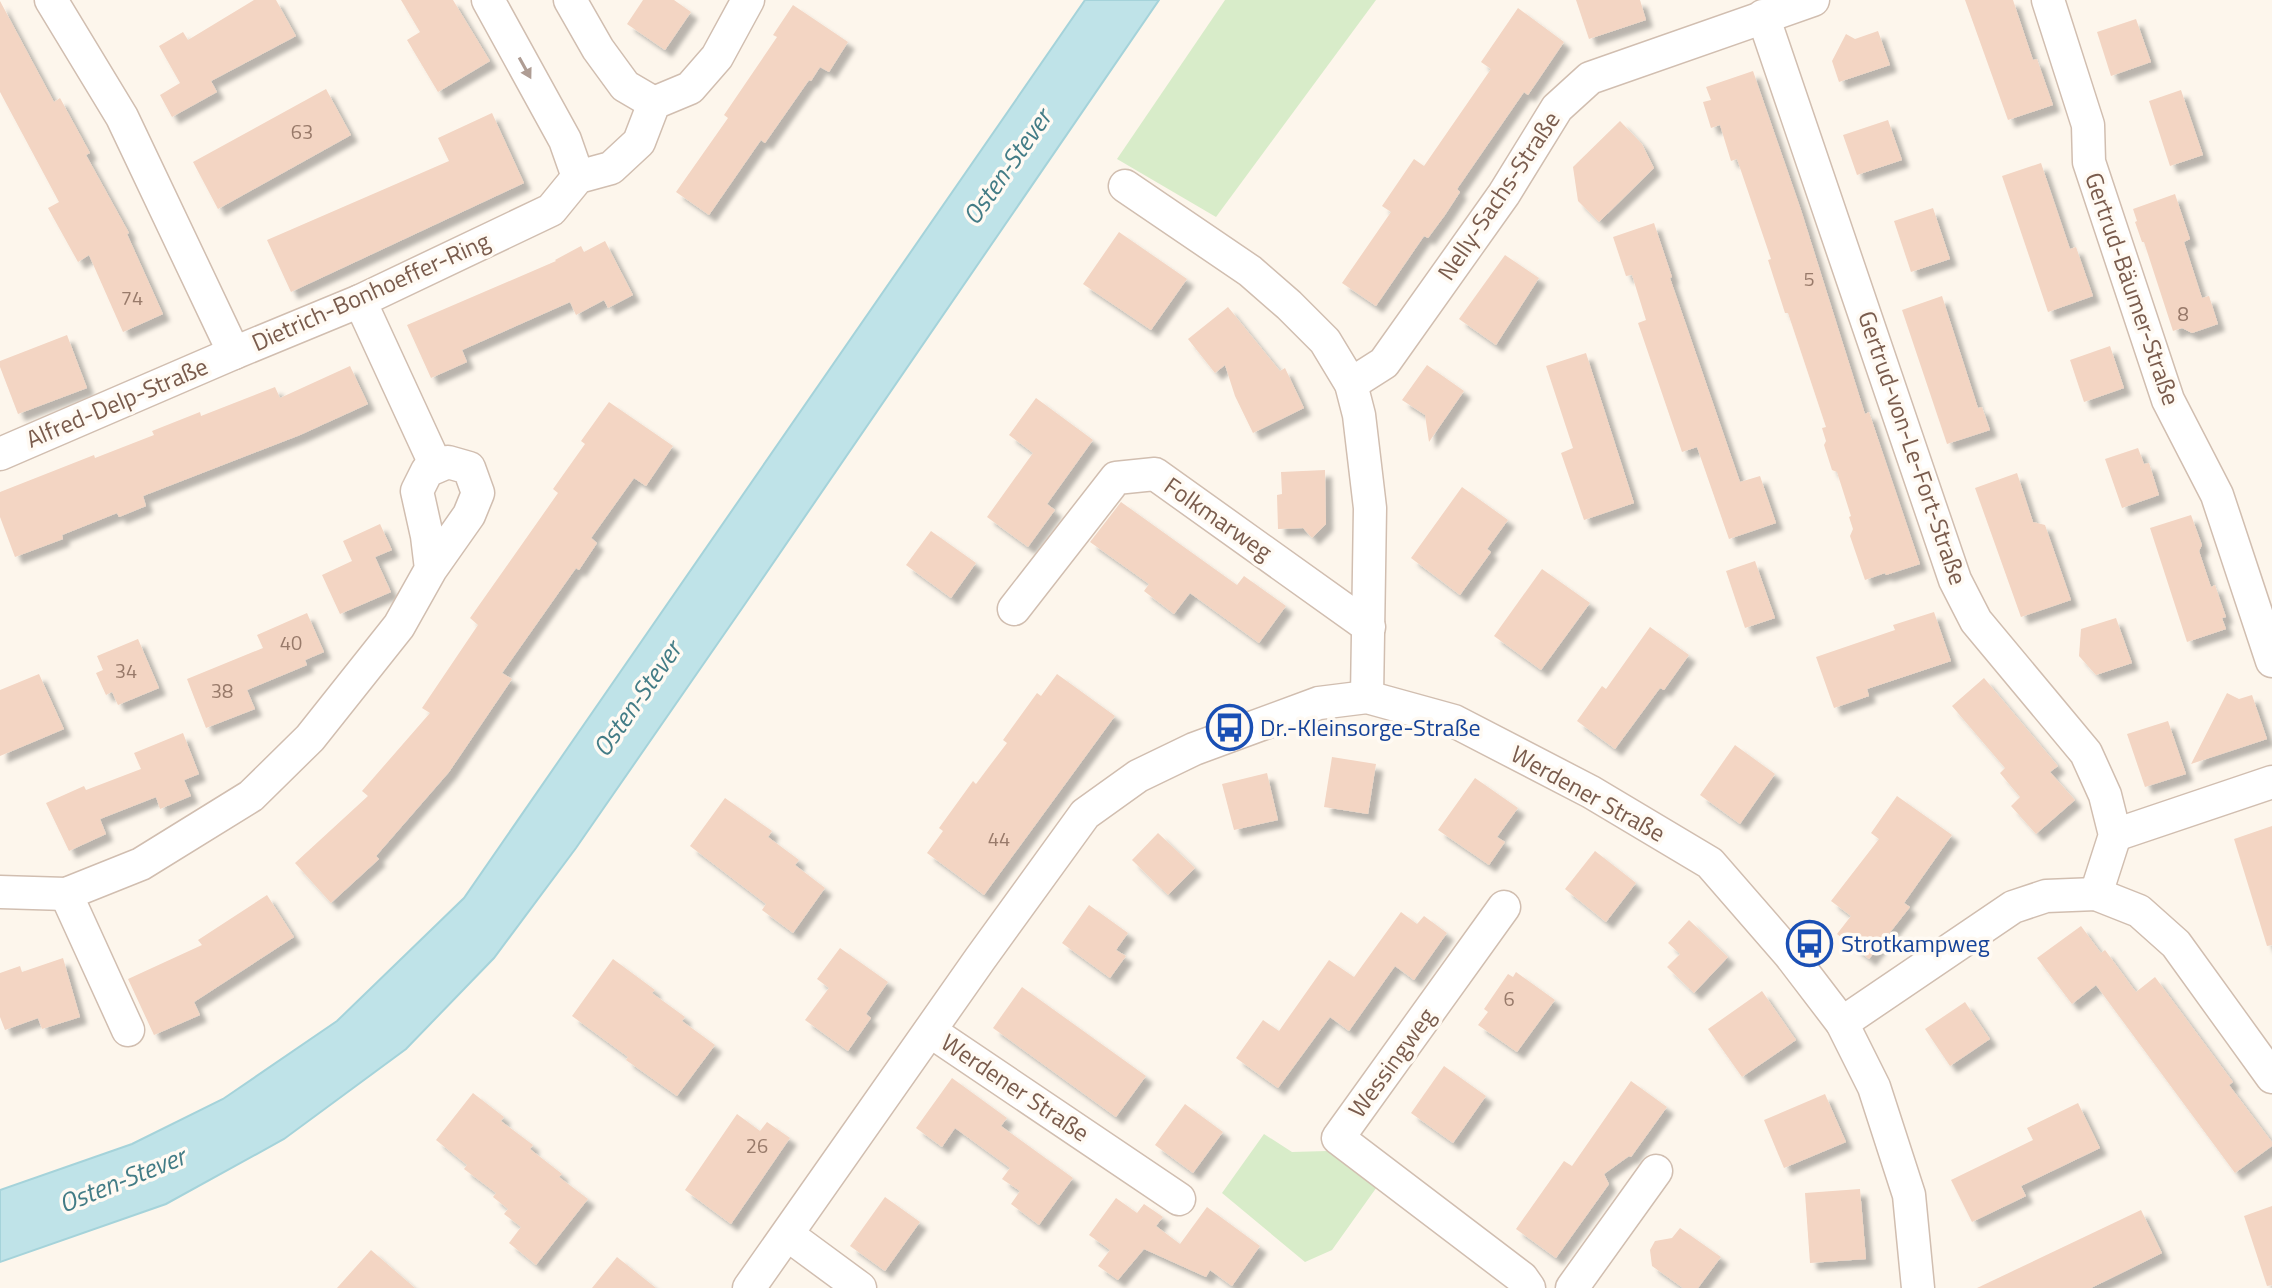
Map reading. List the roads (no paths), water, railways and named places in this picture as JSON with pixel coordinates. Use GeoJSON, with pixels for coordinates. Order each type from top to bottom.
{"type":"FeatureCollection","features":[{"type":"Feature","properties":{"kind":"street","name":"Dietrich-Bonhoeffer-Ring"},"geometry":{"type":"LineString","coordinates":[[51,0],[122,117],[234,353],[360,301],[551,210],[578,177]]}},
{"type":"Feature","properties":{"kind":"street"},"geometry":{"type":"LineString","coordinates":[[488,0],[565,140],[578,177],[611,168],[639,142],[654,103],[690,88],[717,57],[748,0]]}},
{"type":"Feature","properties":{"kind":"street"},"geometry":{"type":"LineString","coordinates":[[570,0],[598,49],[625,86],[654,103]]}},
{"type":"Feature","properties":{"kind":"street","name":"Nelly-Sachs-Straße"},"geometry":{"type":"LineString","coordinates":[[1351,384],[1384,363],[1504,194],[1557,108],[1590,78],[1813,0]]}},
{"type":"Feature","properties":{"kind":"street","name":"Gertrud-Bäumer-Straße"},"geometry":{"type":"LineString","coordinates":[[2048,0],[2088,125],[2089,162],[2168,400],[2217,495],[2272,661]]}},
{"type":"Feature","properties":{"kind":"street","name":"Gertrud-von-Le-Fort-Straße"},"geometry":{"type":"LineString","coordinates":[[1763,16],[1955,580],[1976,621],[2086,753],[2105,795],[2115,835]]}},
{"type":"Feature","properties":{"kind":"street"},"geometry":{"type":"LineString","coordinates":[[1125,186],[1250,271],[1289,305],[1325,341],[1351,384],[1359,415],[1370,508],[1367,697]]}},
{"type":"Feature","properties":{"kind":"street"},"geometry":{"type":"LineString","coordinates":[[360,301],[436,466]]}},
{"type":"Feature","properties":{"kind":"street","name":"Alfred-Delp-Straße"},"geometry":{"type":"LineString","coordinates":[[0,454],[234,353]]}},
{"type":"Feature","properties":{"kind":"street"},"geometry":{"type":"LineString","coordinates":[[0,892],[66,894],[141,864],[251,796],[310,738],[399,626],[431,569],[469,515],[478,493],[469,468],[448,462],[427,471],[417,491],[431,569]]}},
{"type":"Feature","properties":{"kind":"street","name":"Folkmarweg"},"geometry":{"type":"LineString","coordinates":[[1014,609],[1116,478],[1155,474],[1369,627]]}},
{"type":"Feature","properties":{"kind":"street","name":"Werdener Straße"},"geometry":{"type":"LineString","coordinates":[[749,1288],[1085,814],[1138,776],[1194,749],[1319,703],[1367,697],[1454,721],[1591,792],[1710,863],[1790,955],[1842,1023],[1874,1087],[1909,1195],[1918,1288]]}},
{"type":"Feature","properties":{"kind":"street"},"geometry":{"type":"LineString","coordinates":[[2096,894],[2115,835],[2272,782]]}},
{"type":"Feature","properties":{"kind":"street"},"geometry":{"type":"LineString","coordinates":[[66,894],[128,1030]]}},
{"type":"Feature","properties":{"kind":"street"},"geometry":{"type":"LineString","coordinates":[[1842,1023],[2013,907],[2046,896],[2096,894],[2139,911],[2176,944],[2272,1077]]}},
{"type":"Feature","properties":{"kind":"street","name":"Wessingweg"},"geometry":{"type":"LineString","coordinates":[[1504,907],[1338,1138],[1522,1278],[1529,1288]]}},
{"type":"Feature","properties":{"kind":"street","name":"Werdener Straße"},"geometry":{"type":"LineString","coordinates":[[930,1031],[1179,1199]]}},
{"type":"Feature","properties":{"kind":"street"},"geometry":{"type":"LineString","coordinates":[[1572,1288],[1656,1171]]}},
{"type":"Feature","properties":{"kind":"street"},"geometry":{"type":"LineString","coordinates":[[788,1235],[860,1288]]}},
{"type":"Feature","properties":{"kind":"water","name":"Osten-Stever"},"geometry":{"type":"Polygon","coordinates":[[[1085,0],[1159,0],[576,848],[494,958],[406,1049],[284,1139],[166,1204],[0,1262],[0,1190],[132,1144],[223,1099],[337,1021],[464,898],[1085,0]]]}},
{"type":"Feature","properties":{"kind":"place","name":"Dr.-Kleinsorge-Straße"},"geometry":{"type":"Point","coordinates":[1229,728]}},
{"type":"Feature","properties":{"kind":"place","name":"Strotkampweg"},"geometry":{"type":"Point","coordinates":[1810,944]}}]}
